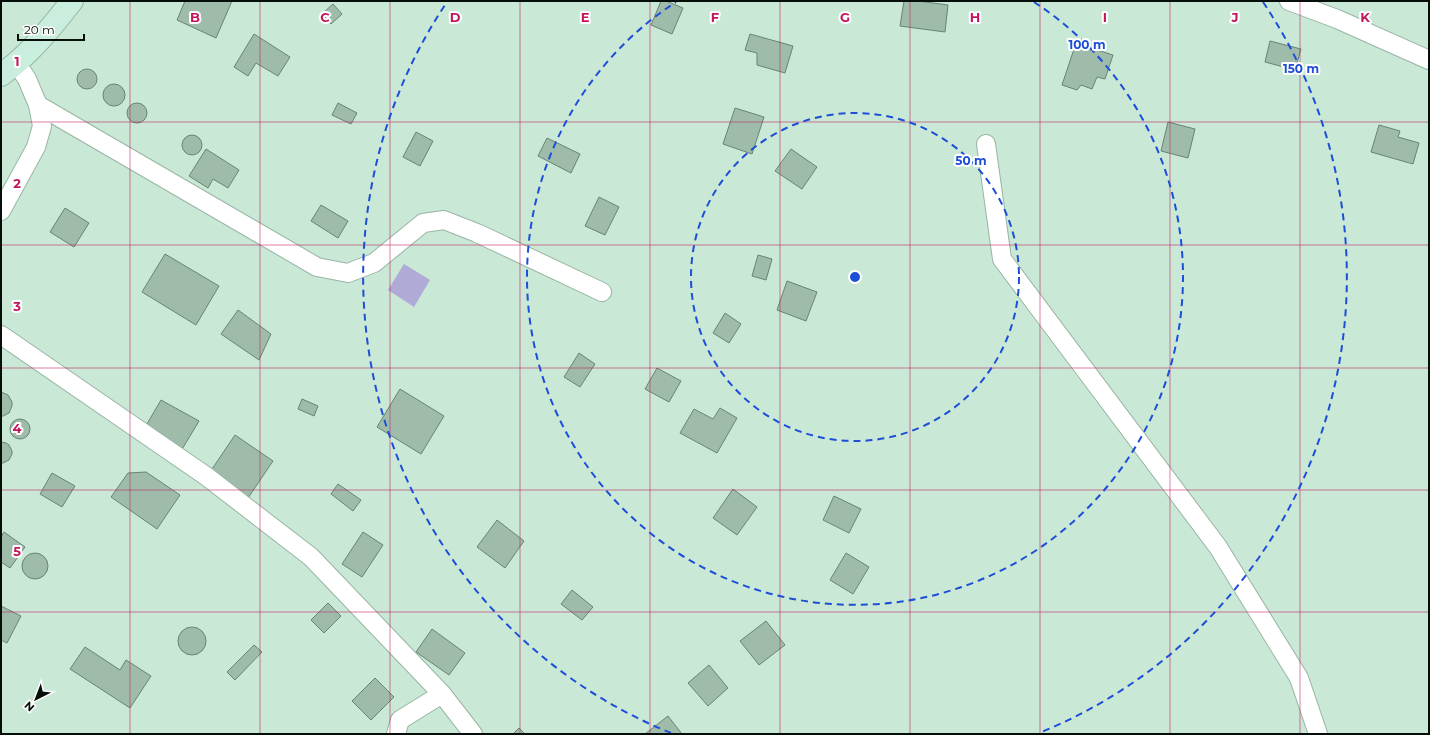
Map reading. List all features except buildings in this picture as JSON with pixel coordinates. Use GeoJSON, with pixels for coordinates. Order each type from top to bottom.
{"type":"FeatureCollection","features":[{"type":"Feature","properties":{"kind":"main road"},"geometry":{"type":"LineString","coordinates":[[9,69],[52,28],[72,1]]}},
{"type":"Feature","properties":{"kind":"street"},"geometry":{"type":"LineString","coordinates":[[1289,1],[1337,19],[1429,60]]}},
{"type":"Feature","properties":{"kind":"street"},"geometry":{"type":"LineString","coordinates":[[1,211],[36,147],[42,126],[38,105],[27,79],[9,69]]}},
{"type":"Feature","properties":{"kind":"street"},"geometry":{"type":"LineString","coordinates":[[38,105],[317,267],[348,273],[374,263],[423,223],[444,220],[477,233],[602,292]]}},
{"type":"Feature","properties":{"kind":"street"},"geometry":{"type":"LineString","coordinates":[[986,144],[1002,259],[1218,547],[1299,678],[1318,734]]}},
{"type":"Feature","properties":{"kind":"street"},"geometry":{"type":"LineString","coordinates":[[1,336],[206,476],[311,557],[442,694],[473,734]]}},
{"type":"Feature","properties":{"kind":"street"},"geometry":{"type":"LineString","coordinates":[[396,734],[400,720],[442,694]]}},
{"type":"Feature","properties":{"kind":"shaded area"},"geometry":{"type":"Polygon","coordinates":[[[404,264],[430,280],[414,307],[388,290],[404,264]]]}}]}
